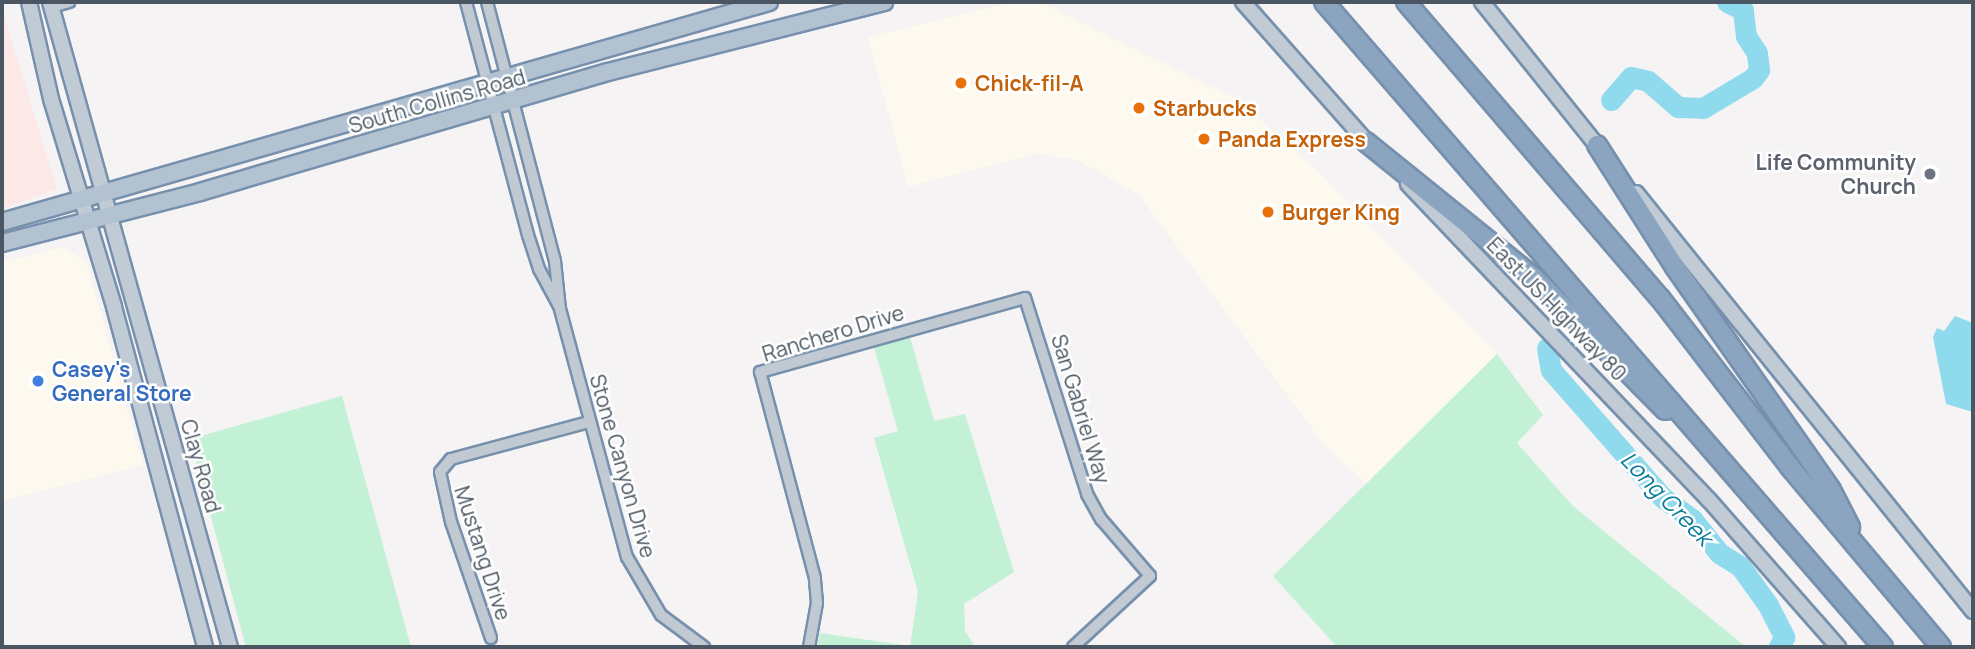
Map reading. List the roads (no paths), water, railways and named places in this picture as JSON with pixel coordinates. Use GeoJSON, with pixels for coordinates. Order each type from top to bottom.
{"type":"FeatureCollection","features":[{"type":"Feature","properties":{"kind":"highway"},"geometry":{"type":"LineString","coordinates":[[1324,2],[1833,585],[1883,647]]}},
{"type":"Feature","properties":{"kind":"highway"},"geometry":{"type":"LineString","coordinates":[[1406,2],[1660,298],[1790,467],[1941,647]]}},
{"type":"Feature","properties":{"kind":"highway"},"geometry":{"type":"LineString","coordinates":[[1366,142],[1536,279],[1833,585]]}},
{"type":"Feature","properties":{"kind":"highway"},"geometry":{"type":"LineString","coordinates":[[1597,145],[1675,267],[1831,490],[1866,558]]}},
{"type":"Feature","properties":{"kind":"main road","name":"South Collins Road"},"geometry":{"type":"LineString","coordinates":[[2,222],[769,2]]}},
{"type":"Feature","properties":{"kind":"main road","name":"South Collins Road"},"geometry":{"type":"LineString","coordinates":[[2,243],[492,106],[811,9],[884,2]]}},
{"type":"Feature","properties":{"kind":"main road","name":"East US Highway 80"},"geometry":{"type":"LineString","coordinates":[[1243,2],[1366,142],[1709,500],[1838,647]]}},
{"type":"Feature","properties":{"kind":"main road"},"geometry":{"type":"LineString","coordinates":[[1482,2],[1973,611]]}},
{"type":"Feature","properties":{"kind":"main road"},"geometry":{"type":"LineString","coordinates":[[30,7],[51,4]]}},
{"type":"Feature","properties":{"kind":"main road","name":"Clay Road"},"geometry":{"type":"LineString","coordinates":[[51,4],[230,647]]}},
{"type":"Feature","properties":{"kind":"main road","name":"Clay Road"},"geometry":{"type":"LineString","coordinates":[[30,7],[205,647]]}},
{"type":"Feature","properties":{"kind":"street"},"geometry":{"type":"LineString","coordinates":[[51,4],[69,2]]}},
{"type":"Feature","properties":{"kind":"street","name":"Stone Canyon Drive"},"geometry":{"type":"LineString","coordinates":[[466,2],[492,106],[539,269],[560,309]]}},
{"type":"Feature","properties":{"kind":"street","name":"Stone Canyon Drive"},"geometry":{"type":"LineString","coordinates":[[487,2],[555,261],[560,309],[589,422],[635,577],[661,615],[704,647]]}},
{"type":"Feature","properties":{"kind":"street"},"geometry":{"type":"LineString","coordinates":[[520,205],[539,200]]}},
{"type":"Feature","properties":{"kind":"street","name":"Ranchero Drive"},"geometry":{"type":"LineString","coordinates":[[809,647],[817,603],[815,578],[760,372],[1025,298]]}},
{"type":"Feature","properties":{"kind":"street","name":"San Gabriel Way"},"geometry":{"type":"LineString","coordinates":[[1025,298],[1087,494],[1101,519],[1150,576],[1073,647]]}},
{"type":"Feature","properties":{"kind":"street","name":"Mustang Drive"},"geometry":{"type":"LineString","coordinates":[[491,638],[450,522],[440,472],[451,459],[589,422]]}},
{"type":"Feature","properties":{"kind":"water"},"geometry":{"type":"Polygon","coordinates":[[[1955,316],[1973,323],[1973,412],[1946,404],[1933,337],[1937,328],[1944,331],[1955,316]]]}},
{"type":"Feature","properties":{"kind":"waterway","name":"Long Creek"},"geometry":{"type":"LineString","coordinates":[[1611,100],[1631,77],[1648,81],[1678,107],[1703,108],[1753,78],[1759,70],[1757,53],[1746,36],[1743,10],[1727,2]]}},
{"type":"Feature","properties":{"kind":"waterway","name":"Long Creek"},"geometry":{"type":"LineString","coordinates":[[1547,348],[1551,370],[1663,498],[1692,519],[1719,553],[1740,566],[1768,605],[1784,637],[1779,647]]}},
{"type":"Feature","properties":{"kind":"place","name":"Chick-fil-A"},"geometry":{"type":"Point","coordinates":[961,83]}},
{"type":"Feature","properties":{"kind":"place","name":"Starbucks"},"geometry":{"type":"Point","coordinates":[1139,108]}},
{"type":"Feature","properties":{"kind":"place","name":"Panda Express"},"geometry":{"type":"Point","coordinates":[1204,139]}},
{"type":"Feature","properties":{"kind":"place","name":"Life Community Church"},"geometry":{"type":"Point","coordinates":[1930,174]}},
{"type":"Feature","properties":{"kind":"place","name":"Burger King"},"geometry":{"type":"Point","coordinates":[1268,212]}},
{"type":"Feature","properties":{"kind":"place","name":"Casey's General Store"},"geometry":{"type":"Point","coordinates":[38,381]}}]}
